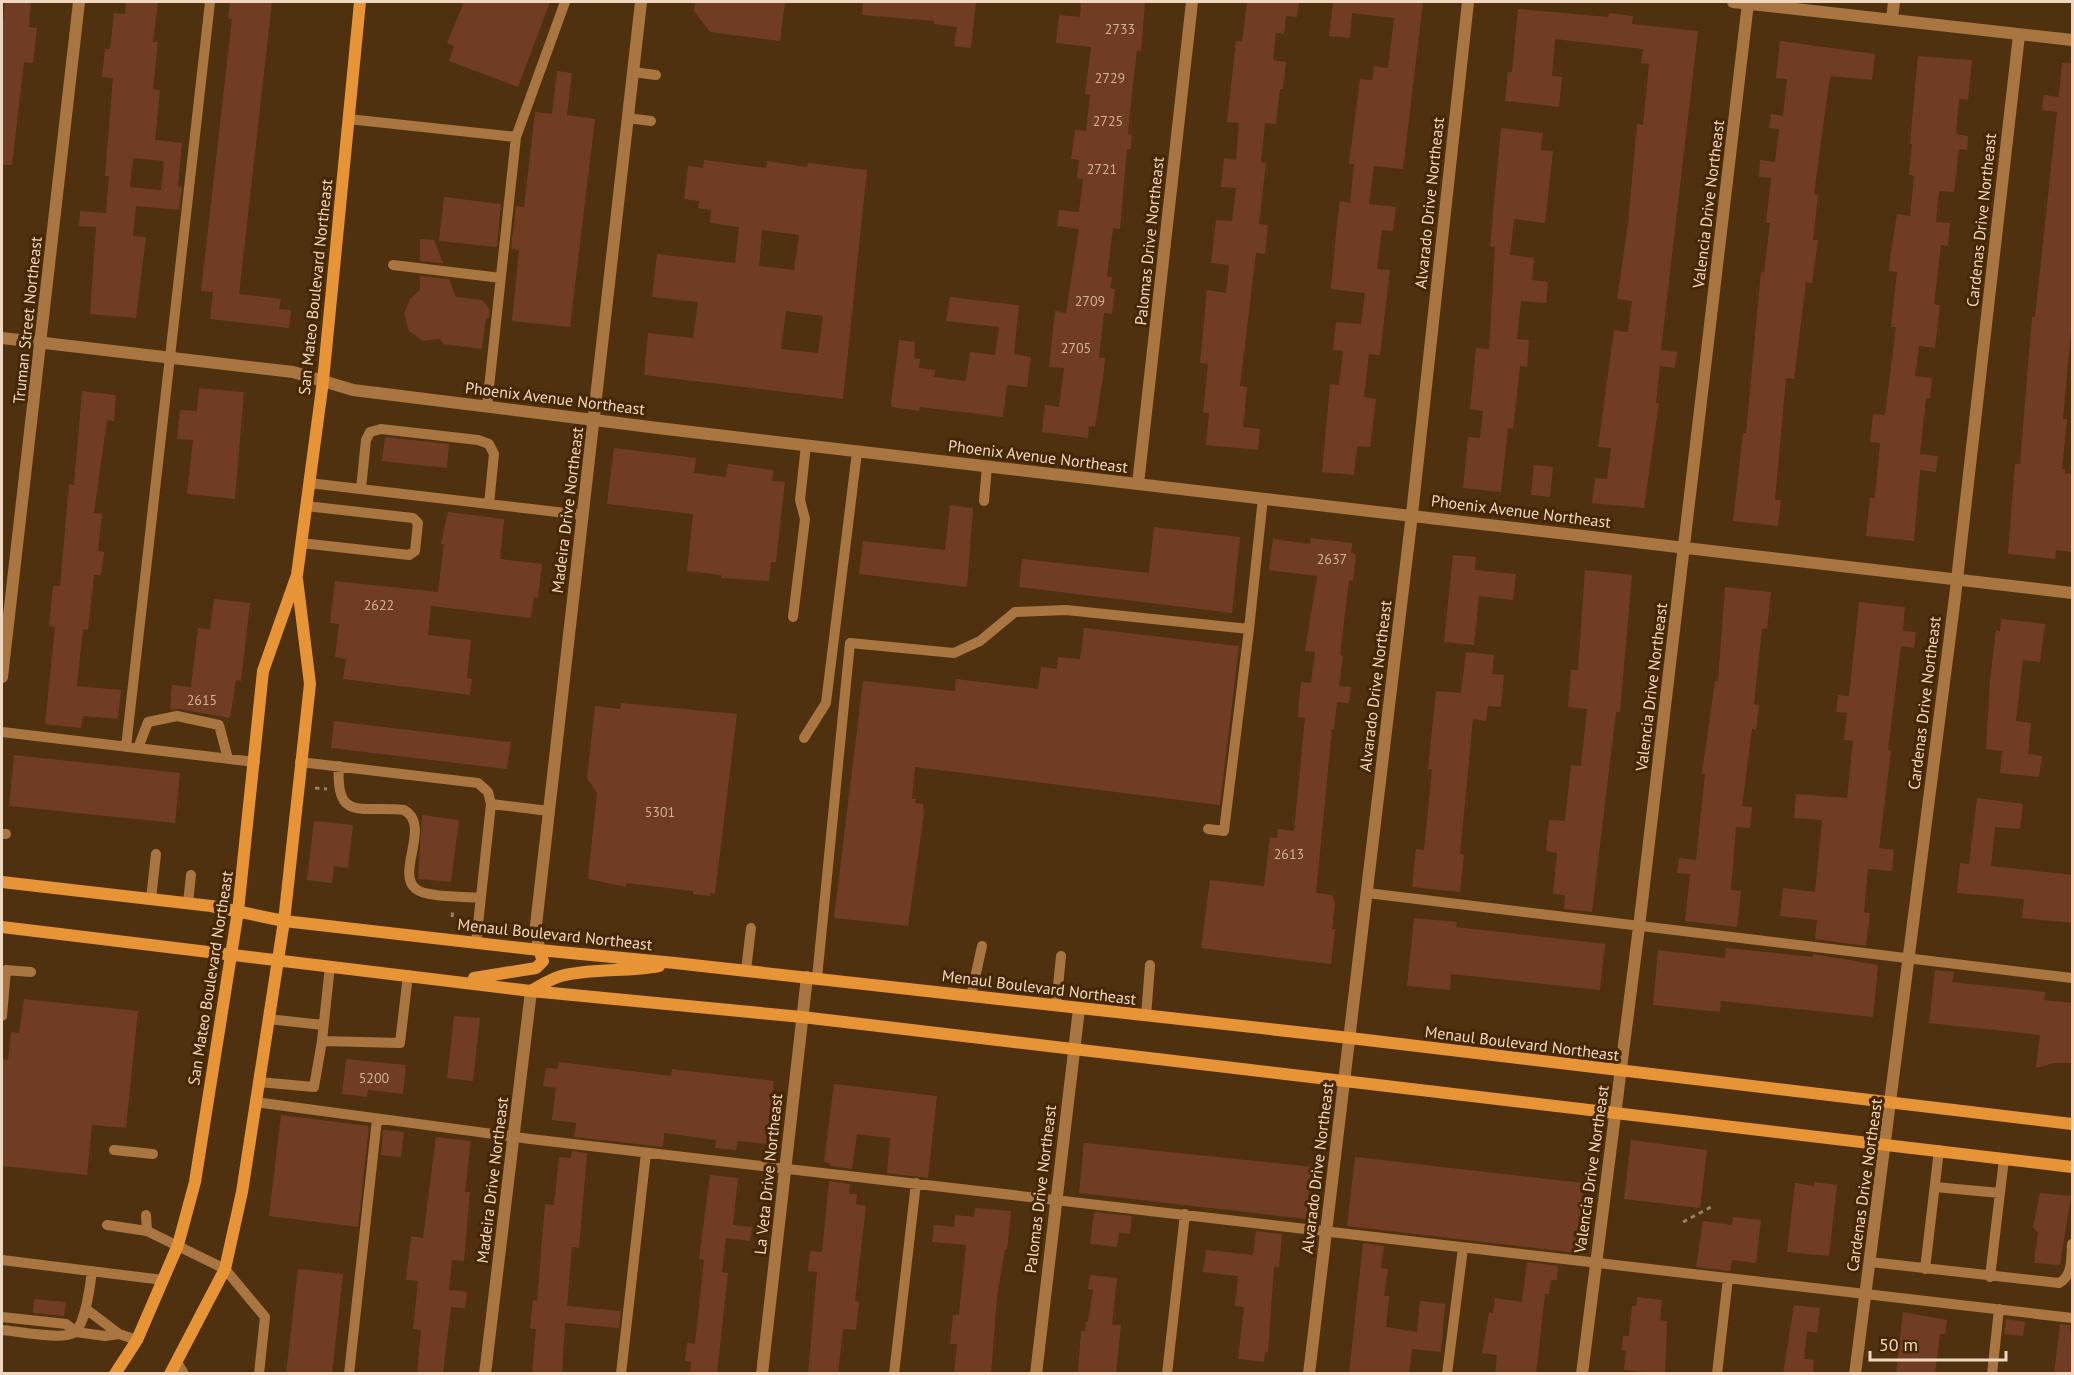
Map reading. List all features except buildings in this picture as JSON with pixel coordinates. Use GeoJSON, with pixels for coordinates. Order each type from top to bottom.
{"type":"FeatureCollection","features":[{"type":"Feature","properties":{"kind":"main road","name":"San Mateo Boulevard Northeast"},"geometry":{"type":"LineString","coordinates":[[115,1374],[137,1340],[178,1245],[195,1182],[229,954],[238,910],[263,671],[297,575],[323,381],[360,2]]}},
{"type":"Feature","properties":{"kind":"main road","name":"San Mateo Boulevard Northeast"},"geometry":{"type":"LineString","coordinates":[[177,1370],[225,1269],[242,1192],[284,921],[310,684],[297,575]]}},
{"type":"Feature","properties":{"kind":"main road","name":"Menaul Boulevard Northeast"},"geometry":{"type":"LineString","coordinates":[[2,882],[188,903],[238,910],[284,921],[1350,1038],[2073,1124]]}},
{"type":"Feature","properties":{"kind":"main road"},"geometry":{"type":"LineString","coordinates":[[2,927],[531,991],[802,1017],[2073,1167]]}},
{"type":"Feature","properties":{"kind":"main road"},"geometry":{"type":"LineString","coordinates":[[455,981],[536,968],[543,961],[539,950]]}},
{"type":"Feature","properties":{"kind":"main road"},"geometry":{"type":"LineString","coordinates":[[531,991],[559,977],[579,973],[631,971],[675,963]]}},
{"type":"Feature","properties":{"kind":"street","name":"Truman Street Northeast"},"geometry":{"type":"LineString","coordinates":[[2,677],[79,2]]}},
{"type":"Feature","properties":{"kind":"street","name":"Madeira Drive Northeast"},"geometry":{"type":"LineString","coordinates":[[539,950],[536,925],[641,2]]}},
{"type":"Feature","properties":{"kind":"street","name":"Palomas Drive Northeast"},"geometry":{"type":"LineString","coordinates":[[1138,484],[1192,2]]}},
{"type":"Feature","properties":{"kind":"street","name":"Alvarado Drive Northeast"},"geometry":{"type":"LineString","coordinates":[[1309,1374],[1412,514],[1468,2]]}},
{"type":"Feature","properties":{"kind":"street"},"geometry":{"type":"LineString","coordinates":[[1733,2],[2073,40]]}},
{"type":"Feature","properties":{"kind":"street"},"geometry":{"type":"LineString","coordinates":[[1892,19],[1894,2]]}},
{"type":"Feature","properties":{"kind":"street","name":"Valencia Drive Northeast"},"geometry":{"type":"LineString","coordinates":[[1582,1374],[1639,927],[1748,3]]}},
{"type":"Feature","properties":{"kind":"street","name":"Cardenas Drive Northeast"},"geometry":{"type":"LineString","coordinates":[[1855,1374],[1892,1102],[1956,580],[2019,35]]}},
{"type":"Feature","properties":{"kind":"street","name":"Phoenix Avenue Northeast"},"geometry":{"type":"LineString","coordinates":[[2,338],[292,372],[353,390],[806,446],[1412,514],[2073,593]]}},
{"type":"Feature","properties":{"kind":"street","name":"La Veta Drive Northeast"},"geometry":{"type":"LineString","coordinates":[[762,1374],[802,1017],[812,978]]}},
{"type":"Feature","properties":{"kind":"street","name":"Madeira Drive Northeast"},"geometry":{"type":"LineString","coordinates":[[485,1374],[531,991]]}},
{"type":"Feature","properties":{"kind":"street","name":"Palomas Drive Northeast"},"geometry":{"type":"LineString","coordinates":[[1036,1374],[1079,1009]]}},
{"type":"Feature","properties":{"kind":"lane"},"geometry":{"type":"LineString","coordinates":[[126,747],[168,358],[210,2]]}},
{"type":"Feature","properties":{"kind":"lane"},"geometry":{"type":"LineString","coordinates":[[487,406],[516,137],[565,2]]}},
{"type":"Feature","properties":{"kind":"lane"},"geometry":{"type":"LineString","coordinates":[[633,72],[656,75]]}},
{"type":"Feature","properties":{"kind":"lane"},"geometry":{"type":"LineString","coordinates":[[627,118],[651,121]]}},
{"type":"Feature","properties":{"kind":"lane"},"geometry":{"type":"LineString","coordinates":[[348,119],[516,137]]}},
{"type":"Feature","properties":{"kind":"lane"},"geometry":{"type":"LineString","coordinates":[[393,265],[501,278]]}},
{"type":"Feature","properties":{"kind":"lane"},"geometry":{"type":"LineString","coordinates":[[361,489],[366,440],[370,432],[381,429],[478,440],[489,444],[494,454],[489,504]]}},
{"type":"Feature","properties":{"kind":"lane"},"geometry":{"type":"LineString","coordinates":[[793,617],[805,519],[800,500],[806,446]]}},
{"type":"Feature","properties":{"kind":"lane"},"geometry":{"type":"LineString","coordinates":[[804,738],[826,703],[857,452]]}},
{"type":"Feature","properties":{"kind":"lane"},"geometry":{"type":"LineString","coordinates":[[984,501],[987,466]]}},
{"type":"Feature","properties":{"kind":"lane"},"geometry":{"type":"LineString","coordinates":[[309,483],[583,514]]}},
{"type":"Feature","properties":{"kind":"lane"},"geometry":{"type":"LineString","coordinates":[[1208,829],[1224,831],[1263,498]]}},
{"type":"Feature","properties":{"kind":"lane"},"geometry":{"type":"LineString","coordinates":[[301,543],[409,555],[415,551],[418,523],[413,518],[306,506]]}},
{"type":"Feature","properties":{"kind":"lane"},"geometry":{"type":"LineString","coordinates":[[812,978],[850,643],[954,652],[980,641],[1016,612],[1066,610],[1249,629]]}},
{"type":"Feature","properties":{"kind":"lane"},"geometry":{"type":"LineString","coordinates":[[138,748],[148,722],[177,716],[219,725],[228,759]]}},
{"type":"Feature","properties":{"kind":"lane"},"geometry":{"type":"LineString","coordinates":[[2,732],[255,762]]}},
{"type":"Feature","properties":{"kind":"lane"},"geometry":{"type":"LineString","coordinates":[[300,762],[478,783],[488,792],[491,804],[476,943]]}},
{"type":"Feature","properties":{"kind":"lane"},"geometry":{"type":"LineString","coordinates":[[339,766],[338,786],[341,801],[345,804],[354,808],[404,810],[413,820],[415,832],[410,880],[415,888],[427,893],[481,898]]}},
{"type":"Feature","properties":{"kind":"lane"},"geometry":{"type":"LineString","coordinates":[[491,804],[549,811]]}},
{"type":"Feature","properties":{"kind":"lane"},"geometry":{"type":"LineString","coordinates":[[151,899],[156,854]]}},
{"type":"Feature","properties":{"kind":"lane"},"geometry":{"type":"LineString","coordinates":[[188,903],[191,875]]}},
{"type":"Feature","properties":{"kind":"lane"},"geometry":{"type":"LineString","coordinates":[[1367,893],[2073,978]]}},
{"type":"Feature","properties":{"kind":"lane"},"geometry":{"type":"LineString","coordinates":[[746,970],[751,928]]}},
{"type":"Feature","properties":{"kind":"lane"},"geometry":{"type":"LineString","coordinates":[[971,996],[982,946]]}},
{"type":"Feature","properties":{"kind":"lane"},"geometry":{"type":"LineString","coordinates":[[1056,1006],[1061,956]]}},
{"type":"Feature","properties":{"kind":"lane"},"geometry":{"type":"LineString","coordinates":[[1146,1016],[1150,965]]}},
{"type":"Feature","properties":{"kind":"lane"},"geometry":{"type":"LineString","coordinates":[[259,1082],[314,1087],[322,1041],[330,966]]}},
{"type":"Feature","properties":{"kind":"lane"},"geometry":{"type":"LineString","coordinates":[[2,1016],[3,980],[6,970],[31,972]]}},
{"type":"Feature","properties":{"kind":"lane"},"geometry":{"type":"LineString","coordinates":[[322,1041],[400,1043],[408,975]]}},
{"type":"Feature","properties":{"kind":"lane"},"geometry":{"type":"LineString","coordinates":[[268,1019],[323,1026]]}},
{"type":"Feature","properties":{"kind":"lane"},"geometry":{"type":"LineString","coordinates":[[255,1102],[513,1137],[2073,1318]]}},
{"type":"Feature","properties":{"kind":"lane"},"geometry":{"type":"LineString","coordinates":[[349,1374],[377,1119]]}},
{"type":"Feature","properties":{"kind":"lane"},"geometry":{"type":"LineString","coordinates":[[114,1150],[153,1154]]}},
{"type":"Feature","properties":{"kind":"lane"},"geometry":{"type":"LineString","coordinates":[[1925,1269],[1939,1150]]}},
{"type":"Feature","properties":{"kind":"lane"},"geometry":{"type":"LineString","coordinates":[[621,1374],[646,1152]]}},
{"type":"Feature","properties":{"kind":"lane"},"geometry":{"type":"LineString","coordinates":[[1990,1277],[2004,1159]]}},
{"type":"Feature","properties":{"kind":"lane"},"geometry":{"type":"LineString","coordinates":[[894,1374],[916,1183]]}},
{"type":"Feature","properties":{"kind":"lane"},"geometry":{"type":"LineString","coordinates":[[1935,1187],[2000,1193]]}},
{"type":"Feature","properties":{"kind":"lane"},"geometry":{"type":"LineString","coordinates":[[1167,1374],[1185,1214]]}},
{"type":"Feature","properties":{"kind":"lane"},"geometry":{"type":"LineString","coordinates":[[146,1215],[147,1231]]}},
{"type":"Feature","properties":{"kind":"lane"},"geometry":{"type":"LineString","coordinates":[[107,1225],[147,1231],[225,1269],[265,1317],[259,1374]]}},
{"type":"Feature","properties":{"kind":"lane"},"geometry":{"type":"LineString","coordinates":[[1870,1262],[2059,1283],[2065,1280],[2069,1272],[2073,1244]]}},
{"type":"Feature","properties":{"kind":"lane"},"geometry":{"type":"LineString","coordinates":[[1447,1374],[1463,1248]]}},
{"type":"Feature","properties":{"kind":"lane"},"geometry":{"type":"LineString","coordinates":[[2,1260],[163,1280]]}},
{"type":"Feature","properties":{"kind":"lane"},"geometry":{"type":"LineString","coordinates":[[76,1332],[86,1309],[92,1271]]}},
{"type":"Feature","properties":{"kind":"lane"},"geometry":{"type":"LineString","coordinates":[[1717,1374],[1728,1278]]}},
{"type":"Feature","properties":{"kind":"lane"},"geometry":{"type":"LineString","coordinates":[[86,1309],[119,1334],[137,1340]]}},
{"type":"Feature","properties":{"kind":"lane"},"geometry":{"type":"LineString","coordinates":[[1992,1374],[1999,1309]]}},
{"type":"Feature","properties":{"kind":"lane"},"geometry":{"type":"LineString","coordinates":[[2,1317],[66,1324],[76,1332]]}},
{"type":"Feature","properties":{"kind":"lane"},"geometry":{"type":"LineString","coordinates":[[2,1330],[65,1336],[76,1332],[119,1334]]}},
{"type":"Feature","properties":{"kind":"path"},"geometry":{"type":"LineString","coordinates":[[1683,1222],[1711,1207]]}}]}
